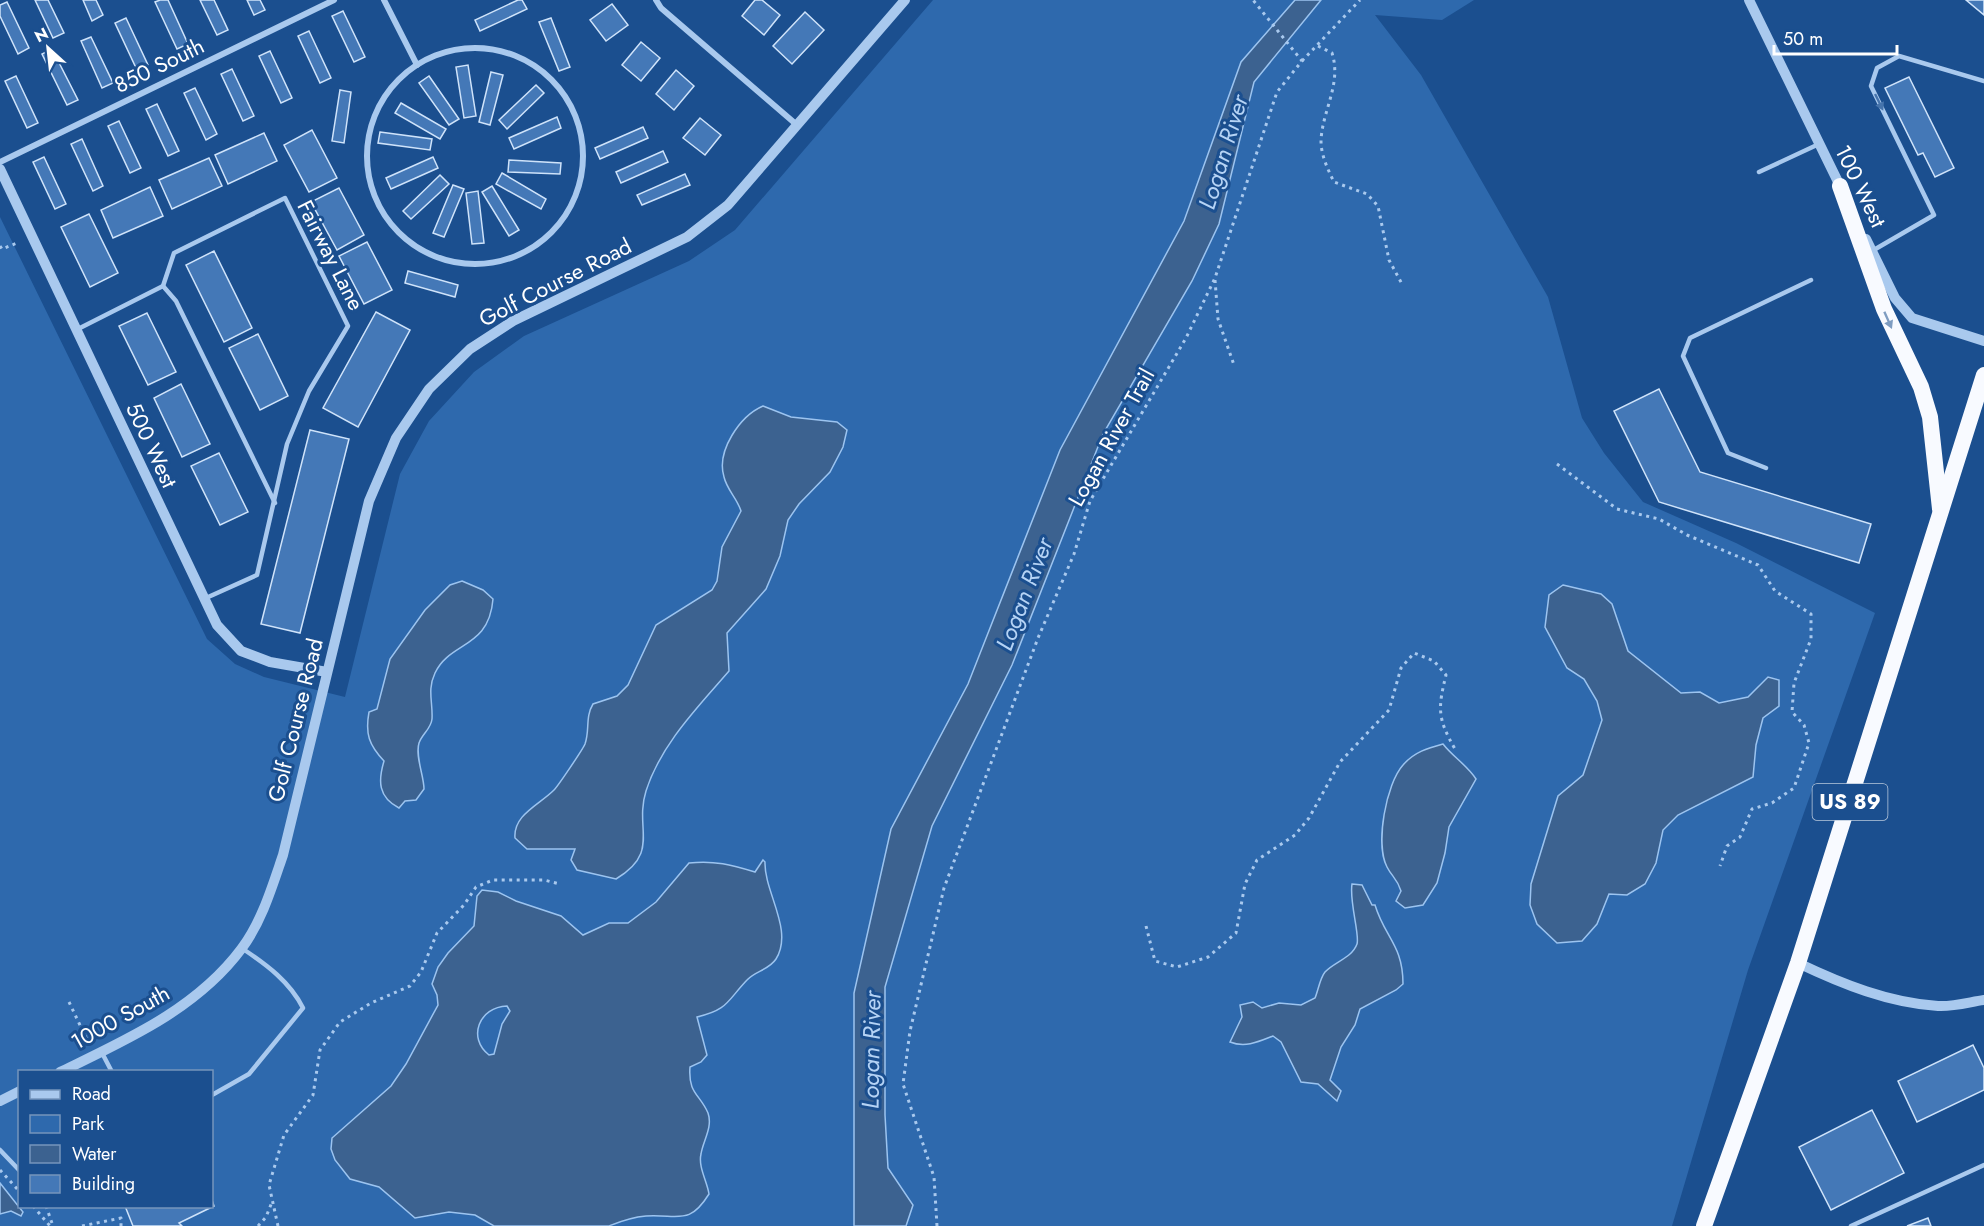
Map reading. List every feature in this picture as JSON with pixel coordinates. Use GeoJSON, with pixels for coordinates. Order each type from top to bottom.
{"type":"FeatureCollection","features":[{"type":"Feature","properties":{"kind":"highway"},"geometry":{"type":"LineString","coordinates":[[1839,186],[1884,309],[1924,397],[1930,417],[1941,516]]}},
{"type":"Feature","properties":{"kind":"highway","name":"US 89"},"geometry":{"type":"LineString","coordinates":[[1704,1226],[1798,963],[1984,375]]}},
{"type":"Feature","properties":{"kind":"street","name":"850 South"},"geometry":{"type":"LineString","coordinates":[[0,162],[334,0]]}},
{"type":"Feature","properties":{"kind":"street"},"geometry":{"type":"LineString","coordinates":[[384,0],[417,65]]}},
{"type":"Feature","properties":{"kind":"street"},"geometry":{"type":"LineString","coordinates":[[656,0],[661,8],[797,125]]}},
{"type":"Feature","properties":{"kind":"street","name":"Golf Course Road"},"geometry":{"type":"LineString","coordinates":[[199,994],[242,948],[266,904],[283,855],[369,501],[396,438],[429,389],[470,349],[513,321],[687,237],[728,205],[905,0]]}},
{"type":"Feature","properties":{"kind":"street","name":"100 West"},"geometry":{"type":"LineString","coordinates":[[1749,0],[1895,298],[1912,318],[1984,341]]}},
{"type":"Feature","properties":{"kind":"street"},"geometry":{"type":"LineString","coordinates":[[484,48],[519,57],[548,76],[570,103],[582,136],[583,172],[572,206],[551,234],[522,254],[488,264],[455,263],[425,253],[399,234],[379,207],[368,177],[367,145],[375,114],[392,86],[417,65],[449,51],[484,48]]}},
{"type":"Feature","properties":{"kind":"street","name":"500 West"},"geometry":{"type":"LineString","coordinates":[[0,169],[217,625],[241,651],[270,662],[327,672]]}},
{"type":"Feature","properties":{"kind":"street"},"geometry":{"type":"LineString","coordinates":[[1798,963],[1832,979],[1894,1000],[1941,1007],[1984,1000]]}},
{"type":"Feature","properties":{"kind":"street","name":"1000 South"},"geometry":{"type":"LineString","coordinates":[[62,1070],[160,1020],[199,994]]}},
{"type":"Feature","properties":{"kind":"street"},"geometry":{"type":"LineString","coordinates":[[0,1101],[18,1092]]}},
{"type":"Feature","properties":{"kind":"lane"},"geometry":{"type":"LineString","coordinates":[[1872,251],[1934,216],[1871,86],[1876,68],[1899,56],[1984,81]]}},
{"type":"Feature","properties":{"kind":"lane"},"geometry":{"type":"LineString","coordinates":[[1759,172],[1819,144]]}},
{"type":"Feature","properties":{"kind":"lane","name":"Fairway Lane"},"geometry":{"type":"LineString","coordinates":[[163,286],[174,254],[285,198],[348,326],[309,391],[287,444],[257,575],[204,599]]}},
{"type":"Feature","properties":{"kind":"lane"},"geometry":{"type":"LineString","coordinates":[[1766,468],[1728,453],[1683,356],[1690,338],[1811,280]]}},
{"type":"Feature","properties":{"kind":"lane"},"geometry":{"type":"LineString","coordinates":[[76,330],[163,286],[176,301],[275,503]]}},
{"type":"Feature","properties":{"kind":"lane"},"geometry":{"type":"LineString","coordinates":[[213,1094],[249,1074],[303,1008],[295,992],[263,962],[242,948]]}},
{"type":"Feature","properties":{"kind":"lane"},"geometry":{"type":"LineString","coordinates":[[97,1054],[111,1070]]}},
{"type":"Feature","properties":{"kind":"lane"},"geometry":{"type":"LineString","coordinates":[[0,1150],[18,1169]]}},
{"type":"Feature","properties":{"kind":"lane"},"geometry":{"type":"LineString","coordinates":[[1851,1226],[1984,1165]]}},
{"type":"Feature","properties":{"kind":"path"},"geometry":{"type":"LineString","coordinates":[[1253,0],[1302,61]]}},
{"type":"Feature","properties":{"kind":"path","name":"Logan River Trail"},"geometry":{"type":"LineString","coordinates":[[937,1226],[934,1177],[903,1084],[910,1031],[944,888],[1038,638],[1074,554],[1090,501],[1186,338],[1215,278],[1277,92],[1337,21],[1360,0]]}},
{"type":"Feature","properties":{"kind":"path"},"geometry":{"type":"LineString","coordinates":[[1318,46],[1332,53],[1337,69],[1321,142],[1326,166],[1334,182],[1367,194],[1378,206],[1389,260],[1402,284]]}},
{"type":"Feature","properties":{"kind":"path"},"geometry":{"type":"LineString","coordinates":[[0,246],[2,249],[17,243]]}},
{"type":"Feature","properties":{"kind":"path"},"geometry":{"type":"LineString","coordinates":[[1215,278],[1218,319],[1234,365]]}},
{"type":"Feature","properties":{"kind":"path"},"geometry":{"type":"LineString","coordinates":[[1557,464],[1617,509],[1659,519],[1687,535],[1758,565],[1775,591],[1811,614],[1810,639],[1794,683],[1792,712],[1804,725],[1809,743],[1794,788],[1772,803],[1752,809],[1740,837],[1727,846],[1720,866]]}},
{"type":"Feature","properties":{"kind":"path"},"geometry":{"type":"LineString","coordinates":[[1146,926],[1155,961],[1177,967],[1208,957],[1236,933],[1245,884],[1257,860],[1295,835],[1309,818],[1340,762],[1389,710],[1401,668],[1414,653],[1434,661],[1446,675],[1438,707],[1442,727],[1455,749]]}},
{"type":"Feature","properties":{"kind":"path"},"geometry":{"type":"LineString","coordinates":[[278,1226],[269,1185],[284,1135],[313,1095],[320,1050],[340,1022],[371,1003],[410,986],[421,972],[437,933],[464,905],[476,887],[493,880],[544,880],[560,884]]}},
{"type":"Feature","properties":{"kind":"path"},"geometry":{"type":"LineString","coordinates":[[69,1002],[97,1054]]}},
{"type":"Feature","properties":{"kind":"path"},"geometry":{"type":"LineString","coordinates":[[0,1170],[18,1190]]}},
{"type":"Feature","properties":{"kind":"path"},"geometry":{"type":"LineString","coordinates":[[258,1226],[266,1216],[272,1201]]}},
{"type":"Feature","properties":{"kind":"path"},"geometry":{"type":"LineString","coordinates":[[35,1208],[52,1226]]}},
{"type":"Feature","properties":{"kind":"path"},"geometry":{"type":"LineString","coordinates":[[47,1208],[52,1226]]}},
{"type":"Feature","properties":{"kind":"path"},"geometry":{"type":"LineString","coordinates":[[82,1226],[122,1218],[122,1226]]}},
{"type":"Feature","properties":{"kind":"green space"},"geometry":{"type":"Polygon","coordinates":[[[933,0],[1474,0],[1442,20],[1375,15],[1421,75],[1548,297],[1582,418],[1604,453],[1643,502],[1736,543],[1875,613],[1748,970],[1672,1226],[0,1226],[0,217],[207,639],[235,664],[264,677],[345,697],[400,474],[429,421],[474,372],[524,336],[689,261],[735,230],[933,0]]]}},
{"type":"Feature","properties":{"kind":"water","name":"Logan River"},"geometry":{"type":"Polygon","coordinates":[[[1295,0],[1321,0],[1254,82],[1219,224],[1192,281],[1103,434],[1012,665],[932,826],[885,987],[885,1115],[888,1168],[913,1205],[906,1226],[854,1226],[854,993],[891,829],[968,684],[1060,450],[1184,221],[1241,62],[1295,0]]]}},
{"type":"Feature","properties":{"kind":"water"},"geometry":{"type":"Polygon","coordinates":[[[763,406],[791,417],[837,422],[847,430],[843,447],[830,472],[799,504],[788,520],[780,556],[766,589],[727,633],[729,671],[693,712],[661,757],[646,791],[643,805],[642,849],[638,859],[630,869],[616,879],[577,870],[571,860],[575,849],[527,849],[515,838],[518,823],[528,811],[554,790],[580,753],[585,744],[589,714],[593,704],[617,696],[628,685],[656,625],[712,590],[717,581],[722,547],[741,511],[725,482],[722,467],[723,456],[738,426],[763,406]]]}},
{"type":"Feature","properties":{"kind":"water"},"geometry":{"type":"Polygon","coordinates":[[[462,581],[483,590],[493,599],[490,615],[477,636],[450,655],[435,673],[431,691],[431,723],[420,740],[418,748],[424,789],[416,800],[405,801],[399,808],[387,799],[381,788],[384,761],[369,739],[369,712],[377,709],[390,659],[425,610],[450,585],[462,581]]]}},
{"type":"Feature","properties":{"kind":"water"},"geometry":{"type":"Polygon","coordinates":[[[1563,585],[1601,594],[1612,604],[1628,651],[1681,693],[1700,692],[1719,703],[1748,697],[1768,677],[1779,680],[1779,706],[1763,718],[1756,745],[1753,777],[1678,815],[1663,830],[1656,863],[1645,884],[1627,895],[1609,894],[1597,924],[1582,941],[1557,943],[1537,924],[1530,905],[1531,884],[1558,796],[1583,775],[1602,720],[1597,701],[1584,679],[1567,668],[1545,627],[1549,595],[1563,585]]]}},
{"type":"Feature","properties":{"kind":"water"},"geometry":{"type":"Polygon","coordinates":[[[1443,744],[1476,779],[1449,827],[1437,883],[1423,905],[1405,908],[1396,901],[1401,891],[1384,857],[1382,830],[1387,800],[1397,774],[1407,761],[1422,751],[1443,744]]]}},
{"type":"Feature","properties":{"kind":"water"},"geometry":{"type":"Polygon","coordinates":[[[763,860],[780,923],[781,948],[773,963],[750,977],[726,1004],[715,1011],[697,1017],[707,1055],[701,1062],[690,1067],[690,1076],[693,1088],[709,1118],[709,1129],[700,1159],[709,1194],[695,1211],[682,1216],[636,1217],[609,1226],[494,1226],[475,1215],[449,1212],[415,1218],[379,1187],[350,1179],[335,1160],[331,1149],[332,1138],[391,1086],[406,1064],[438,1005],[432,984],[438,967],[474,926],[477,896],[482,890],[498,892],[516,901],[561,916],[583,935],[609,923],[628,923],[656,902],[689,863],[723,864],[755,872],[763,860]],[[507,1006],[497,1008],[483,1017],[479,1025],[479,1040],[482,1048],[489,1055],[494,1054],[502,1024],[510,1011],[507,1006]]]}},
{"type":"Feature","properties":{"kind":"water"},"geometry":{"type":"Polygon","coordinates":[[[1352,884],[1362,885],[1372,905],[1375,905],[1397,951],[1403,984],[1360,1009],[1355,1025],[1341,1047],[1330,1080],[1341,1091],[1337,1101],[1318,1084],[1301,1082],[1281,1042],[1273,1036],[1246,1044],[1230,1042],[1242,1017],[1240,1005],[1253,1002],[1262,1008],[1279,1003],[1301,1005],[1315,998],[1325,972],[1355,949],[1358,940],[1352,884]]]}},
{"type":"Feature","properties":{"kind":"water"},"geometry":{"type":"Polygon","coordinates":[[[0,1183],[23,1212],[21,1216],[11,1211],[0,1214],[0,1183]]]}},
{"type":"Feature","properties":{"kind":"building"},"geometry":{"type":"Polygon","coordinates":[[[35,0],[48,0],[64,33],[53,38],[35,0]]]}},
{"type":"Feature","properties":{"kind":"building"},"geometry":{"type":"Polygon","coordinates":[[[83,0],[96,0],[103,15],[92,21],[83,0]]]}},
{"type":"Feature","properties":{"kind":"building"},"geometry":{"type":"Polygon","coordinates":[[[168,0],[188,44],[177,49],[155,2],[168,0]]]}},
{"type":"Feature","properties":{"kind":"building"},"geometry":{"type":"Polygon","coordinates":[[[200,0],[214,0],[228,30],[217,35],[200,0]]]}},
{"type":"Feature","properties":{"kind":"building"},"geometry":{"type":"Polygon","coordinates":[[[247,0],[260,0],[265,10],[254,15],[247,0]]]}},
{"type":"Feature","properties":{"kind":"building"},"geometry":{"type":"Polygon","coordinates":[[[522,0],[527,9],[480,31],[475,20],[522,0]]]}},
{"type":"Feature","properties":{"kind":"building"},"geometry":{"type":"Polygon","coordinates":[[[755,0],[762,0],[780,15],[764,35],[742,16],[755,0]]]}},
{"type":"Feature","properties":{"kind":"building"},"geometry":{"type":"Polygon","coordinates":[[[1966,0],[1984,0],[1984,15],[1966,0]]]}},
{"type":"Feature","properties":{"kind":"building"},"geometry":{"type":"Polygon","coordinates":[[[7,2],[29,48],[18,54],[0,16],[0,5],[7,2]]]}},
{"type":"Feature","properties":{"kind":"building"},"geometry":{"type":"Polygon","coordinates":[[[612,4],[628,25],[606,41],[590,20],[612,4]]]}},
{"type":"Feature","properties":{"kind":"building"},"geometry":{"type":"Polygon","coordinates":[[[343,11],[365,57],[354,62],[332,16],[343,11]]]}},
{"type":"Feature","properties":{"kind":"building"},"geometry":{"type":"Polygon","coordinates":[[[805,12],[824,30],[792,64],[773,46],[805,12]]]}},
{"type":"Feature","properties":{"kind":"building"},"geometry":{"type":"Polygon","coordinates":[[[126,18],[148,65],[137,70],[115,23],[126,18]]]}},
{"type":"Feature","properties":{"kind":"building"},"geometry":{"type":"Polygon","coordinates":[[[551,18],[570,67],[559,71],[539,22],[551,18]]]}},
{"type":"Feature","properties":{"kind":"building"},"geometry":{"type":"Polygon","coordinates":[[[309,31],[331,78],[320,83],[298,36],[309,31]]]}},
{"type":"Feature","properties":{"kind":"building"},"geometry":{"type":"Polygon","coordinates":[[[91,37],[113,83],[102,88],[81,41],[91,37]]]}},
{"type":"Feature","properties":{"kind":"building"},"geometry":{"type":"Polygon","coordinates":[[[641,42],[660,58],[641,81],[622,65],[641,42]]]}},
{"type":"Feature","properties":{"kind":"building"},"geometry":{"type":"Polygon","coordinates":[[[52,49],[78,100],[67,105],[42,54],[52,49]]]}},
{"type":"Feature","properties":{"kind":"building"},"geometry":{"type":"Polygon","coordinates":[[[270,51],[292,98],[281,103],[259,56],[270,51]]]}},
{"type":"Feature","properties":{"kind":"building"},"geometry":{"type":"Polygon","coordinates":[[[468,65],[476,116],[464,118],[456,67],[468,65]]]}},
{"type":"Feature","properties":{"kind":"building"},"geometry":{"type":"Polygon","coordinates":[[[232,69],[254,116],[243,121],[221,74],[232,69]]]}},
{"type":"Feature","properties":{"kind":"building"},"geometry":{"type":"Polygon","coordinates":[[[676,70],[694,86],[674,110],[656,94],[676,70]]]}},
{"type":"Feature","properties":{"kind":"building"},"geometry":{"type":"Polygon","coordinates":[[[491,72],[503,75],[490,125],[479,122],[491,72]]]}},
{"type":"Feature","properties":{"kind":"building"},"geometry":{"type":"Polygon","coordinates":[[[16,76],[38,123],[27,128],[5,81],[16,76]]]}},
{"type":"Feature","properties":{"kind":"building"},"geometry":{"type":"Polygon","coordinates":[[[429,76],[459,119],[449,125],[419,83],[429,76]]]}},
{"type":"Feature","properties":{"kind":"building"},"geometry":{"type":"Polygon","coordinates":[[[1909,77],[1954,168],[1935,177],[1923,153],[1918,155],[1885,88],[1909,77]]]}},
{"type":"Feature","properties":{"kind":"building"},"geometry":{"type":"Polygon","coordinates":[[[536,85],[544,93],[507,129],[499,120],[536,85]]]}},
{"type":"Feature","properties":{"kind":"building"},"geometry":{"type":"Polygon","coordinates":[[[195,88],[217,134],[206,140],[184,93],[195,88]]]}},
{"type":"Feature","properties":{"kind":"building"},"geometry":{"type":"Polygon","coordinates":[[[340,90],[351,92],[344,143],[332,141],[340,90]]]}},
{"type":"Feature","properties":{"kind":"building"},"geometry":{"type":"Polygon","coordinates":[[[401,103],[446,129],[440,139],[395,113],[401,103]]]}},
{"type":"Feature","properties":{"kind":"building"},"geometry":{"type":"Polygon","coordinates":[[[157,104],[179,151],[168,156],[146,109],[157,104]]]}},
{"type":"Feature","properties":{"kind":"building"},"geometry":{"type":"Polygon","coordinates":[[[557,117],[561,128],[514,149],[509,138],[557,117]]]}},
{"type":"Feature","properties":{"kind":"building"},"geometry":{"type":"Polygon","coordinates":[[[700,118],[721,135],[705,155],[683,138],[700,118]]]}},
{"type":"Feature","properties":{"kind":"building"},"geometry":{"type":"Polygon","coordinates":[[[119,121],[141,168],[130,173],[108,126],[119,121]]]}},
{"type":"Feature","properties":{"kind":"building"},"geometry":{"type":"Polygon","coordinates":[[[643,127],[648,138],[600,159],[595,148],[643,127]]]}},
{"type":"Feature","properties":{"kind":"building"},"geometry":{"type":"Polygon","coordinates":[[[312,130],[337,178],[309,192],[284,145],[312,130]]]}},
{"type":"Feature","properties":{"kind":"building"},"geometry":{"type":"Polygon","coordinates":[[[380,132],[432,139],[430,150],[378,143],[380,132]]]}},
{"type":"Feature","properties":{"kind":"building"},"geometry":{"type":"Polygon","coordinates":[[[264,133],[277,161],[228,184],[215,155],[264,133]]]}},
{"type":"Feature","properties":{"kind":"building"},"geometry":{"type":"Polygon","coordinates":[[[82,139],[103,186],[93,191],[71,144],[82,139]]]}},
{"type":"Feature","properties":{"kind":"building"},"geometry":{"type":"Polygon","coordinates":[[[663,151],[668,162],[621,183],[616,172],[663,151]]]}},
{"type":"Feature","properties":{"kind":"building"},"geometry":{"type":"Polygon","coordinates":[[[44,157],[66,204],[55,209],[33,162],[44,157]]]}},
{"type":"Feature","properties":{"kind":"building"},"geometry":{"type":"Polygon","coordinates":[[[433,157],[438,168],[391,189],[386,178],[433,157]]]}},
{"type":"Feature","properties":{"kind":"building"},"geometry":{"type":"Polygon","coordinates":[[[209,158],[222,186],[172,209],[159,180],[209,158]]]}},
{"type":"Feature","properties":{"kind":"building"},"geometry":{"type":"Polygon","coordinates":[[[509,160],[561,163],[560,174],[508,172],[509,160]]]}},
{"type":"Feature","properties":{"kind":"building"},"geometry":{"type":"Polygon","coordinates":[[[502,173],[546,199],[541,209],[496,184],[502,173]]]}},
{"type":"Feature","properties":{"kind":"building"},"geometry":{"type":"Polygon","coordinates":[[[685,174],[690,185],[642,205],[637,195],[685,174]]]}},
{"type":"Feature","properties":{"kind":"building"},"geometry":{"type":"Polygon","coordinates":[[[440,175],[449,184],[411,219],[403,211],[440,175]]]}},
{"type":"Feature","properties":{"kind":"building"},"geometry":{"type":"Polygon","coordinates":[[[453,185],[464,189],[444,237],[433,233],[453,185]]]}},
{"type":"Feature","properties":{"kind":"building"},"geometry":{"type":"Polygon","coordinates":[[[492,186],[519,230],[509,236],[482,192],[492,186]]]}},
{"type":"Feature","properties":{"kind":"building"},"geometry":{"type":"Polygon","coordinates":[[[150,187],[163,216],[113,238],[101,210],[150,187]]]}},
{"type":"Feature","properties":{"kind":"building"},"geometry":{"type":"Polygon","coordinates":[[[339,188],[364,235],[337,250],[311,202],[339,188]]]}},
{"type":"Feature","properties":{"kind":"building"},"geometry":{"type":"Polygon","coordinates":[[[478,191],[484,243],[472,244],[466,193],[478,191]]]}},
{"type":"Feature","properties":{"kind":"building"},"geometry":{"type":"Polygon","coordinates":[[[89,214],[118,273],[90,287],[61,227],[89,214]]]}},
{"type":"Feature","properties":{"kind":"building"},"geometry":{"type":"Polygon","coordinates":[[[367,242],[392,290],[364,304],[339,256],[367,242]]]}},
{"type":"Feature","properties":{"kind":"building"},"geometry":{"type":"Polygon","coordinates":[[[214,251],[252,328],[224,342],[186,265],[214,251]]]}},
{"type":"Feature","properties":{"kind":"building"},"geometry":{"type":"Polygon","coordinates":[[[408,271],[458,285],[455,297],[405,283],[408,271]]]}},
{"type":"Feature","properties":{"kind":"building"},"geometry":{"type":"Polygon","coordinates":[[[376,312],[410,330],[358,427],[323,408],[376,312]]]}},
{"type":"Feature","properties":{"kind":"building"},"geometry":{"type":"Polygon","coordinates":[[[147,313],[176,372],[148,385],[119,326],[147,313]]]}},
{"type":"Feature","properties":{"kind":"building"},"geometry":{"type":"Polygon","coordinates":[[[258,334],[288,396],[260,410],[229,348],[258,334]]]}},
{"type":"Feature","properties":{"kind":"building"},"geometry":{"type":"Polygon","coordinates":[[[181,384],[210,444],[182,457],[154,398],[181,384]]]}},
{"type":"Feature","properties":{"kind":"building"},"geometry":{"type":"Polygon","coordinates":[[[1659,389],[1700,472],[1871,524],[1859,563],[1659,502],[1614,411],[1659,389]]]}},
{"type":"Feature","properties":{"kind":"building"},"geometry":{"type":"Polygon","coordinates":[[[310,430],[349,439],[300,633],[261,624],[310,430]]]}},
{"type":"Feature","properties":{"kind":"building"},"geometry":{"type":"Polygon","coordinates":[[[219,453],[248,512],[220,525],[191,466],[219,453]]]}},
{"type":"Feature","properties":{"kind":"building"},"geometry":{"type":"Polygon","coordinates":[[[1973,1045],[1984,1068],[1984,1090],[1917,1122],[1898,1081],[1973,1045]]]}},
{"type":"Feature","properties":{"kind":"building"},"geometry":{"type":"Polygon","coordinates":[[[1872,1110],[1904,1173],[1831,1210],[1799,1147],[1872,1110]]]}},
{"type":"Feature","properties":{"kind":"building"},"geometry":{"type":"Polygon","coordinates":[[[126,1208],[210,1208],[179,1223],[182,1226],[133,1226],[126,1208]]]}},
{"type":"Feature","properties":{"kind":"building"},"geometry":{"type":"Polygon","coordinates":[[[1928,1218],[1931,1226],[1907,1226],[1928,1218]]]}}]}
